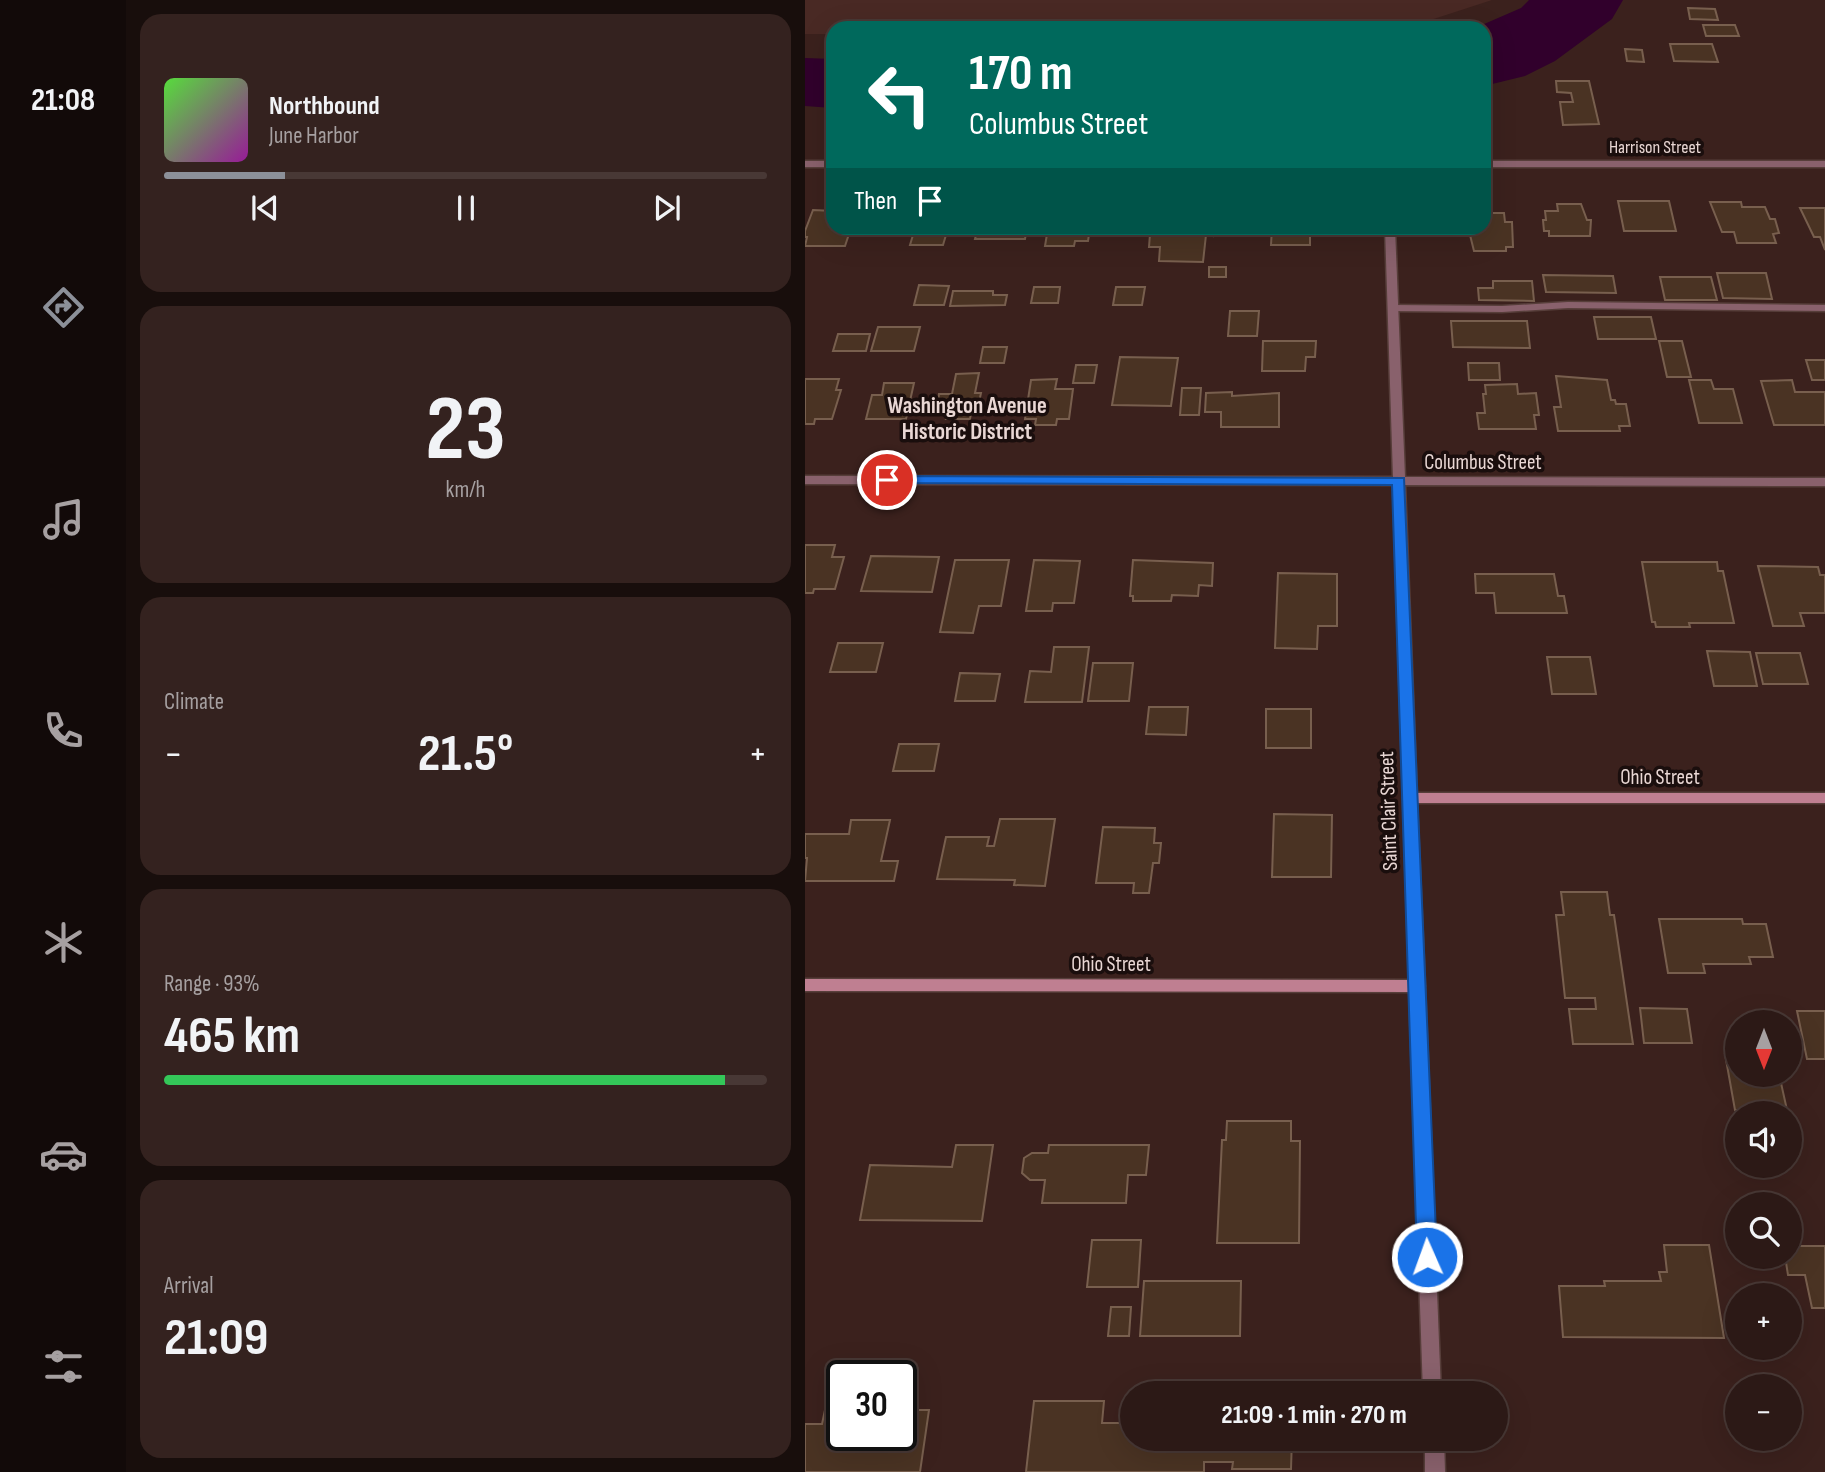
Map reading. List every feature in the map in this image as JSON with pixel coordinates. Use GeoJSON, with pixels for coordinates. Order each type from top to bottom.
{"type":"FeatureCollection","features":[{"type":"Feature","properties":{"kind":"street"},"geometry":{"type":"LineString","coordinates":[[805,164],[826,164]]}},
{"type":"Feature","properties":{"kind":"street","name":"Harrison Street"},"geometry":{"type":"LineString","coordinates":[[1491,164],[1825,164]]}},
{"type":"Feature","properties":{"kind":"street","name":"Saint Clair Street"},"geometry":{"type":"LineString","coordinates":[[1390,235],[1432,1381]]}},
{"type":"Feature","properties":{"kind":"street"},"geometry":{"type":"LineString","coordinates":[[1393,308],[1502,309],[1568,305],[1825,308]]}},
{"type":"Feature","properties":{"kind":"street","name":"Columbus Street"},"geometry":{"type":"LineString","coordinates":[[805,480],[1825,482]]}},
{"type":"Feature","properties":{"kind":"street","name":"Ohio Street"},"geometry":{"type":"LineString","coordinates":[[1410,798],[1825,798]]}},
{"type":"Feature","properties":{"kind":"street","name":"Ohio Street"},"geometry":{"type":"LineString","coordinates":[[805,985],[1417,986]]}},
{"type":"Feature","properties":{"kind":"street"},"geometry":{"type":"LineString","coordinates":[[1434,1451],[1435,1472]]}},
{"type":"Feature","properties":{"kind":"shaded area"},"geometry":{"type":"Polygon","coordinates":[[[805,0],[1492,0],[1428,21],[826,21],[826,34],[805,34],[805,0]]]}},
{"type":"Feature","properties":{"kind":"shaded area"},"geometry":{"type":"Polygon","coordinates":[[[1529,0],[1623,0],[1612,19],[1555,61],[1525,76],[1491,84],[1491,21],[1521,8],[1529,0]]]}},
{"type":"Feature","properties":{"kind":"shaded area"},"geometry":{"type":"Polygon","coordinates":[[[805,58],[826,59],[826,108],[805,106],[805,58]]]}},
{"type":"Feature","properties":{"kind":"building"},"geometry":{"type":"Polygon","coordinates":[[[1688,8],[1715,9],[1718,20],[1690,19],[1688,8]]]}},
{"type":"Feature","properties":{"kind":"building"},"geometry":{"type":"Polygon","coordinates":[[[1703,25],[1735,25],[1739,36],[1706,36],[1703,25]]]}},
{"type":"Feature","properties":{"kind":"building"},"geometry":{"type":"Polygon","coordinates":[[[1670,44],[1712,44],[1718,62],[1674,61],[1670,44]]]}},
{"type":"Feature","properties":{"kind":"building"},"geometry":{"type":"Polygon","coordinates":[[[1625,49],[1642,50],[1644,62],[1627,61],[1625,49]]]}},
{"type":"Feature","properties":{"kind":"building"},"geometry":{"type":"Polygon","coordinates":[[[1556,81],[1589,81],[1599,124],[1563,125],[1560,102],[1573,102],[1571,93],[1557,92],[1556,81]]]}},
{"type":"Feature","properties":{"kind":"building"},"geometry":{"type":"Polygon","coordinates":[[[1618,201],[1669,201],[1676,231],[1624,231],[1618,201]]]}},
{"type":"Feature","properties":{"kind":"building"},"geometry":{"type":"Polygon","coordinates":[[[1710,202],[1741,202],[1742,207],[1765,207],[1770,219],[1775,219],[1779,233],[1773,234],[1776,243],[1737,243],[1734,232],[1722,232],[1710,202]]]}},
{"type":"Feature","properties":{"kind":"building"},"geometry":{"type":"Polygon","coordinates":[[[1557,204],[1581,204],[1587,220],[1591,220],[1590,236],[1549,236],[1549,231],[1544,231],[1545,211],[1558,211],[1557,204]]]}},
{"type":"Feature","properties":{"kind":"building"},"geometry":{"type":"Polygon","coordinates":[[[1800,208],[1825,208],[1825,250],[1820,237],[1814,237],[1800,208]]]}},
{"type":"Feature","properties":{"kind":"building"},"geometry":{"type":"Polygon","coordinates":[[[813,210],[826,211],[826,235],[849,235],[845,246],[805,246],[805,231],[813,210]]]}},
{"type":"Feature","properties":{"kind":"building"},"geometry":{"type":"Polygon","coordinates":[[[1491,213],[1504,213],[1505,222],[1512,222],[1513,247],[1506,247],[1506,251],[1474,251],[1470,235],[1491,235],[1491,213]]]}},
{"type":"Feature","properties":{"kind":"building"},"geometry":{"type":"Polygon","coordinates":[[[913,235],[946,235],[943,245],[910,245],[913,235]]]}},
{"type":"Feature","properties":{"kind":"building"},"geometry":{"type":"Polygon","coordinates":[[[976,235],[1026,235],[1025,239],[975,239],[976,235]]]}},
{"type":"Feature","properties":{"kind":"building"},"geometry":{"type":"Polygon","coordinates":[[[1047,235],[1089,235],[1088,241],[1075,241],[1074,246],[1045,246],[1047,235]]]}},
{"type":"Feature","properties":{"kind":"building"},"geometry":{"type":"Polygon","coordinates":[[[1150,235],[1206,235],[1203,262],[1159,261],[1160,247],[1149,247],[1150,235]]]}},
{"type":"Feature","properties":{"kind":"building"},"geometry":{"type":"Polygon","coordinates":[[[1272,235],[1310,235],[1310,245],[1271,245],[1272,235]]]}},
{"type":"Feature","properties":{"kind":"building"},"geometry":{"type":"Polygon","coordinates":[[[1209,267],[1226,267],[1226,277],[1209,277],[1209,267]]]}},
{"type":"Feature","properties":{"kind":"building"},"geometry":{"type":"Polygon","coordinates":[[[1717,273],[1766,273],[1772,299],[1723,298],[1717,273]]]}},
{"type":"Feature","properties":{"kind":"building"},"geometry":{"type":"Polygon","coordinates":[[[1543,275],[1613,276],[1616,293],[1546,292],[1543,275]]]}},
{"type":"Feature","properties":{"kind":"building"},"geometry":{"type":"Polygon","coordinates":[[[1660,277],[1711,277],[1717,300],[1665,300],[1660,277]]]}},
{"type":"Feature","properties":{"kind":"building"},"geometry":{"type":"Polygon","coordinates":[[[1493,281],[1532,281],[1534,301],[1479,300],[1478,288],[1493,288],[1493,281]]]}},
{"type":"Feature","properties":{"kind":"building"},"geometry":{"type":"Polygon","coordinates":[[[919,285],[949,286],[944,305],[914,305],[919,285]]]}},
{"type":"Feature","properties":{"kind":"building"},"geometry":{"type":"Polygon","coordinates":[[[1034,287],[1060,287],[1058,303],[1031,303],[1034,287]]]}},
{"type":"Feature","properties":{"kind":"building"},"geometry":{"type":"Polygon","coordinates":[[[1116,287],[1145,287],[1142,305],[1113,305],[1116,287]]]}},
{"type":"Feature","properties":{"kind":"building"},"geometry":{"type":"Polygon","coordinates":[[[953,291],[993,291],[993,295],[1007,295],[1005,305],[950,306],[953,291]]]}},
{"type":"Feature","properties":{"kind":"building"},"geometry":{"type":"Polygon","coordinates":[[[1230,311],[1259,311],[1257,336],[1228,336],[1230,311]]]}},
{"type":"Feature","properties":{"kind":"building"},"geometry":{"type":"Polygon","coordinates":[[[1594,317],[1651,317],[1656,339],[1598,339],[1594,317]]]}},
{"type":"Feature","properties":{"kind":"building"},"geometry":{"type":"Polygon","coordinates":[[[1451,321],[1527,321],[1530,348],[1453,347],[1451,321]]]}},
{"type":"Feature","properties":{"kind":"building"},"geometry":{"type":"Polygon","coordinates":[[[878,327],[920,327],[914,351],[871,351],[878,327]]]}},
{"type":"Feature","properties":{"kind":"building"},"geometry":{"type":"Polygon","coordinates":[[[838,334],[870,334],[866,351],[833,351],[838,334]]]}},
{"type":"Feature","properties":{"kind":"building"},"geometry":{"type":"Polygon","coordinates":[[[1263,341],[1316,341],[1315,357],[1306,357],[1305,371],[1262,371],[1263,341]]]}},
{"type":"Feature","properties":{"kind":"building"},"geometry":{"type":"Polygon","coordinates":[[[1659,341],[1682,341],[1691,377],[1667,377],[1659,341]]]}},
{"type":"Feature","properties":{"kind":"building"},"geometry":{"type":"Polygon","coordinates":[[[983,347],[1007,347],[1004,363],[980,363],[983,347]]]}},
{"type":"Feature","properties":{"kind":"building"},"geometry":{"type":"Polygon","coordinates":[[[1120,357],[1178,358],[1171,406],[1112,405],[1120,357]]]}},
{"type":"Feature","properties":{"kind":"building"},"geometry":{"type":"Polygon","coordinates":[[[1806,360],[1825,360],[1825,380],[1812,380],[1806,360]]]}},
{"type":"Feature","properties":{"kind":"building"},"geometry":{"type":"Polygon","coordinates":[[[1468,363],[1499,363],[1500,380],[1469,380],[1468,363]]]}},
{"type":"Feature","properties":{"kind":"building"},"geometry":{"type":"Polygon","coordinates":[[[1076,365],[1097,365],[1094,383],[1073,383],[1076,365]]]}},
{"type":"Feature","properties":{"kind":"building"},"geometry":{"type":"Polygon","coordinates":[[[979,373],[975,393],[981,393],[978,407],[972,407],[970,419],[946,419],[949,407],[937,407],[939,394],[952,394],[956,374],[979,373]]]}},
{"type":"Feature","properties":{"kind":"building"},"geometry":{"type":"Polygon","coordinates":[[[1556,376],[1607,380],[1611,400],[1615,400],[1616,404],[1626,404],[1630,426],[1619,426],[1620,431],[1558,431],[1554,407],[1561,407],[1556,376]]]}},
{"type":"Feature","properties":{"kind":"building"},"geometry":{"type":"Polygon","coordinates":[[[805,379],[839,379],[836,390],[841,390],[832,419],[815,419],[814,424],[805,424],[805,379]]]}},
{"type":"Feature","properties":{"kind":"building"},"geometry":{"type":"Polygon","coordinates":[[[1057,379],[1055,389],[1073,389],[1069,419],[1057,419],[1056,425],[1035,425],[1036,419],[1025,419],[1031,380],[1057,379]]]}},
{"type":"Feature","properties":{"kind":"building"},"geometry":{"type":"Polygon","coordinates":[[[1689,380],[1711,380],[1714,389],[1733,389],[1742,423],[1699,423],[1689,380]]]}},
{"type":"Feature","properties":{"kind":"building"},"geometry":{"type":"Polygon","coordinates":[[[1792,380],[1795,392],[1825,392],[1825,425],[1774,425],[1761,381],[1792,380]]]}},
{"type":"Feature","properties":{"kind":"building"},"geometry":{"type":"Polygon","coordinates":[[[884,383],[914,383],[906,419],[866,419],[872,395],[882,395],[884,383]]]}},
{"type":"Feature","properties":{"kind":"building"},"geometry":{"type":"Polygon","coordinates":[[[1517,384],[1518,394],[1536,393],[1539,415],[1534,415],[1536,429],[1479,429],[1477,413],[1485,413],[1485,385],[1517,384]]]}},
{"type":"Feature","properties":{"kind":"building"},"geometry":{"type":"Polygon","coordinates":[[[1182,388],[1201,388],[1199,415],[1180,415],[1182,388]]]}},
{"type":"Feature","properties":{"kind":"building"},"geometry":{"type":"Polygon","coordinates":[[[1232,392],[1232,396],[1279,393],[1279,427],[1221,427],[1221,412],[1205,412],[1206,393],[1232,392]]]}},
{"type":"Feature","properties":{"kind":"building"},"geometry":{"type":"Polygon","coordinates":[[[805,545],[835,545],[832,557],[844,557],[835,589],[814,589],[813,593],[805,593],[805,545]]]}},
{"type":"Feature","properties":{"kind":"building"},"geometry":{"type":"Polygon","coordinates":[[[871,556],[939,557],[932,592],[861,591],[871,556]]]}},
{"type":"Feature","properties":{"kind":"building"},"geometry":{"type":"Polygon","coordinates":[[[955,560],[1009,560],[1001,606],[979,606],[973,633],[940,632],[955,560]]]}},
{"type":"Feature","properties":{"kind":"building"},"geometry":{"type":"Polygon","coordinates":[[[1034,560],[1080,561],[1074,603],[1053,603],[1052,611],[1026,611],[1034,560]]]}},
{"type":"Feature","properties":{"kind":"building"},"geometry":{"type":"Polygon","coordinates":[[[1133,560],[1213,563],[1212,586],[1199,585],[1198,596],[1172,595],[1171,601],[1133,601],[1133,596],[1130,596],[1133,560]]]}},
{"type":"Feature","properties":{"kind":"building"},"geometry":{"type":"Polygon","coordinates":[[[1642,562],[1717,562],[1718,571],[1723,571],[1734,623],[1689,623],[1690,627],[1656,627],[1655,622],[1652,622],[1642,562]]]}},
{"type":"Feature","properties":{"kind":"building"},"geometry":{"type":"Polygon","coordinates":[[[1758,566],[1818,567],[1820,575],[1825,575],[1825,613],[1800,613],[1804,626],[1773,626],[1758,566]]]}},
{"type":"Feature","properties":{"kind":"building"},"geometry":{"type":"Polygon","coordinates":[[[1278,573],[1337,574],[1337,626],[1318,626],[1317,649],[1275,648],[1278,573]]]}},
{"type":"Feature","properties":{"kind":"building"},"geometry":{"type":"Polygon","coordinates":[[[1475,574],[1554,574],[1558,596],[1564,596],[1567,613],[1496,613],[1494,593],[1476,593],[1475,574]]]}},
{"type":"Feature","properties":{"kind":"building"},"geometry":{"type":"Polygon","coordinates":[[[838,643],[883,643],[876,672],[830,672],[838,643]]]}},
{"type":"Feature","properties":{"kind":"building"},"geometry":{"type":"Polygon","coordinates":[[[1054,647],[1089,647],[1082,702],[1025,702],[1030,671],[1051,672],[1054,647]]]}},
{"type":"Feature","properties":{"kind":"building"},"geometry":{"type":"Polygon","coordinates":[[[1707,651],[1750,652],[1757,686],[1714,686],[1707,651]]]}},
{"type":"Feature","properties":{"kind":"building"},"geometry":{"type":"Polygon","coordinates":[[[1756,653],[1800,653],[1808,684],[1763,684],[1756,653]]]}},
{"type":"Feature","properties":{"kind":"building"},"geometry":{"type":"Polygon","coordinates":[[[1547,657],[1590,657],[1596,694],[1552,694],[1547,657]]]}},
{"type":"Feature","properties":{"kind":"building"},"geometry":{"type":"Polygon","coordinates":[[[1093,663],[1133,663],[1129,701],[1088,701],[1093,663]]]}},
{"type":"Feature","properties":{"kind":"building"},"geometry":{"type":"Polygon","coordinates":[[[960,673],[1000,674],[995,701],[955,701],[960,673]]]}},
{"type":"Feature","properties":{"kind":"building"},"geometry":{"type":"Polygon","coordinates":[[[1149,707],[1188,707],[1186,735],[1146,734],[1149,707]]]}},
{"type":"Feature","properties":{"kind":"building"},"geometry":{"type":"Polygon","coordinates":[[[1266,709],[1311,709],[1311,748],[1266,748],[1266,709]]]}},
{"type":"Feature","properties":{"kind":"building"},"geometry":{"type":"Polygon","coordinates":[[[899,744],[939,744],[934,771],[893,771],[899,744]]]}},
{"type":"Feature","properties":{"kind":"building"},"geometry":{"type":"Polygon","coordinates":[[[1274,814],[1332,815],[1331,877],[1272,877],[1274,814]]]}},
{"type":"Feature","properties":{"kind":"building"},"geometry":{"type":"Polygon","coordinates":[[[1000,819],[1055,819],[1045,886],[1014,885],[1015,880],[937,879],[946,837],[989,837],[987,846],[994,846],[1000,819]]]}},
{"type":"Feature","properties":{"kind":"building"},"geometry":{"type":"Polygon","coordinates":[[[851,820],[890,820],[881,861],[898,861],[894,881],[805,881],[805,834],[849,834],[851,820]]]}},
{"type":"Feature","properties":{"kind":"building"},"geometry":{"type":"Polygon","coordinates":[[[1103,827],[1155,828],[1154,843],[1161,843],[1159,863],[1153,863],[1149,893],[1133,893],[1134,883],[1096,883],[1103,827]]]}},
{"type":"Feature","properties":{"kind":"building"},"geometry":{"type":"Polygon","coordinates":[[[1561,892],[1607,892],[1610,915],[1614,915],[1633,1044],[1573,1044],[1569,1009],[1596,1009],[1595,998],[1565,998],[1556,915],[1564,915],[1561,892]]]}},
{"type":"Feature","properties":{"kind":"building"},"geometry":{"type":"Polygon","coordinates":[[[1659,919],[1742,919],[1743,924],[1766,924],[1773,957],[1749,957],[1751,964],[1703,964],[1705,973],[1668,973],[1659,919]]]}},
{"type":"Feature","properties":{"kind":"building"},"geometry":{"type":"Polygon","coordinates":[[[1640,1008],[1687,1009],[1692,1043],[1644,1043],[1640,1008]]]}},
{"type":"Feature","properties":{"kind":"building"},"geometry":{"type":"Polygon","coordinates":[[[1803,1011],[1825,1011],[1825,1059],[1807,1059],[1803,1040],[1803,1011]]]}},
{"type":"Feature","properties":{"kind":"building"},"geometry":{"type":"Polygon","coordinates":[[[1731,1087],[1782,1087],[1785,1101],[1733,1101],[1731,1087]]]}},
{"type":"Feature","properties":{"kind":"building"},"geometry":{"type":"Polygon","coordinates":[[[1227,1121],[1291,1121],[1291,1141],[1300,1141],[1299,1243],[1217,1243],[1222,1140],[1226,1140],[1227,1121]]]}},
{"type":"Feature","properties":{"kind":"building"},"geometry":{"type":"Polygon","coordinates":[[[956,1145],[993,1145],[982,1221],[860,1220],[870,1165],[952,1167],[956,1145]]]}},
{"type":"Feature","properties":{"kind":"building"},"geometry":{"type":"Polygon","coordinates":[[[1049,1145],[1149,1145],[1146,1175],[1128,1175],[1126,1203],[1042,1203],[1045,1180],[1030,1180],[1022,1173],[1024,1158],[1032,1153],[1048,1153],[1049,1145]]]}},
{"type":"Feature","properties":{"kind":"building"},"geometry":{"type":"Polygon","coordinates":[[[1092,1240],[1141,1240],[1138,1287],[1087,1287],[1092,1240]]]}},
{"type":"Feature","properties":{"kind":"building"},"geometry":{"type":"Polygon","coordinates":[[[1664,1245],[1709,1245],[1724,1338],[1563,1337],[1559,1286],[1605,1286],[1604,1281],[1661,1281],[1659,1272],[1667,1272],[1664,1245]]]}},
{"type":"Feature","properties":{"kind":"building"},"geometry":{"type":"Polygon","coordinates":[[[1802,1246],[1825,1246],[1825,1308],[1812,1308],[1805,1275],[1788,1275],[1787,1269],[1802,1269],[1802,1246]]]}},
{"type":"Feature","properties":{"kind":"building"},"geometry":{"type":"Polygon","coordinates":[[[1144,1281],[1241,1281],[1240,1336],[1140,1336],[1144,1281]]]}},
{"type":"Feature","properties":{"kind":"building"},"geometry":{"type":"Polygon","coordinates":[[[1111,1307],[1131,1307],[1129,1336],[1108,1336],[1111,1307]]]}},
{"type":"Feature","properties":{"kind":"building"},"geometry":{"type":"Polygon","coordinates":[[[1034,1401],[1104,1401],[1102,1423],[1120,1423],[1120,1451],[1292,1451],[1291,1469],[1232,1469],[1233,1462],[1204,1462],[1204,1472],[1026,1472],[1034,1401]]]}},
{"type":"Feature","properties":{"kind":"building"},"geometry":{"type":"Polygon","coordinates":[[[826,1410],[826,1451],[917,1451],[917,1410],[929,1410],[920,1472],[805,1472],[805,1424],[822,1424],[826,1410]]]}},
{"type":"Feature","properties":{"kind":"district","name":"Washington Avenue Historic District"},"geometry":{"type":"Point","coordinates":[967,418]}},
{"type":"Feature","properties":{"kind":"route"},"geometry":{"type":"LineString","coordinates":[[887,480],[1399,481],[1427,1257]]}}]}
